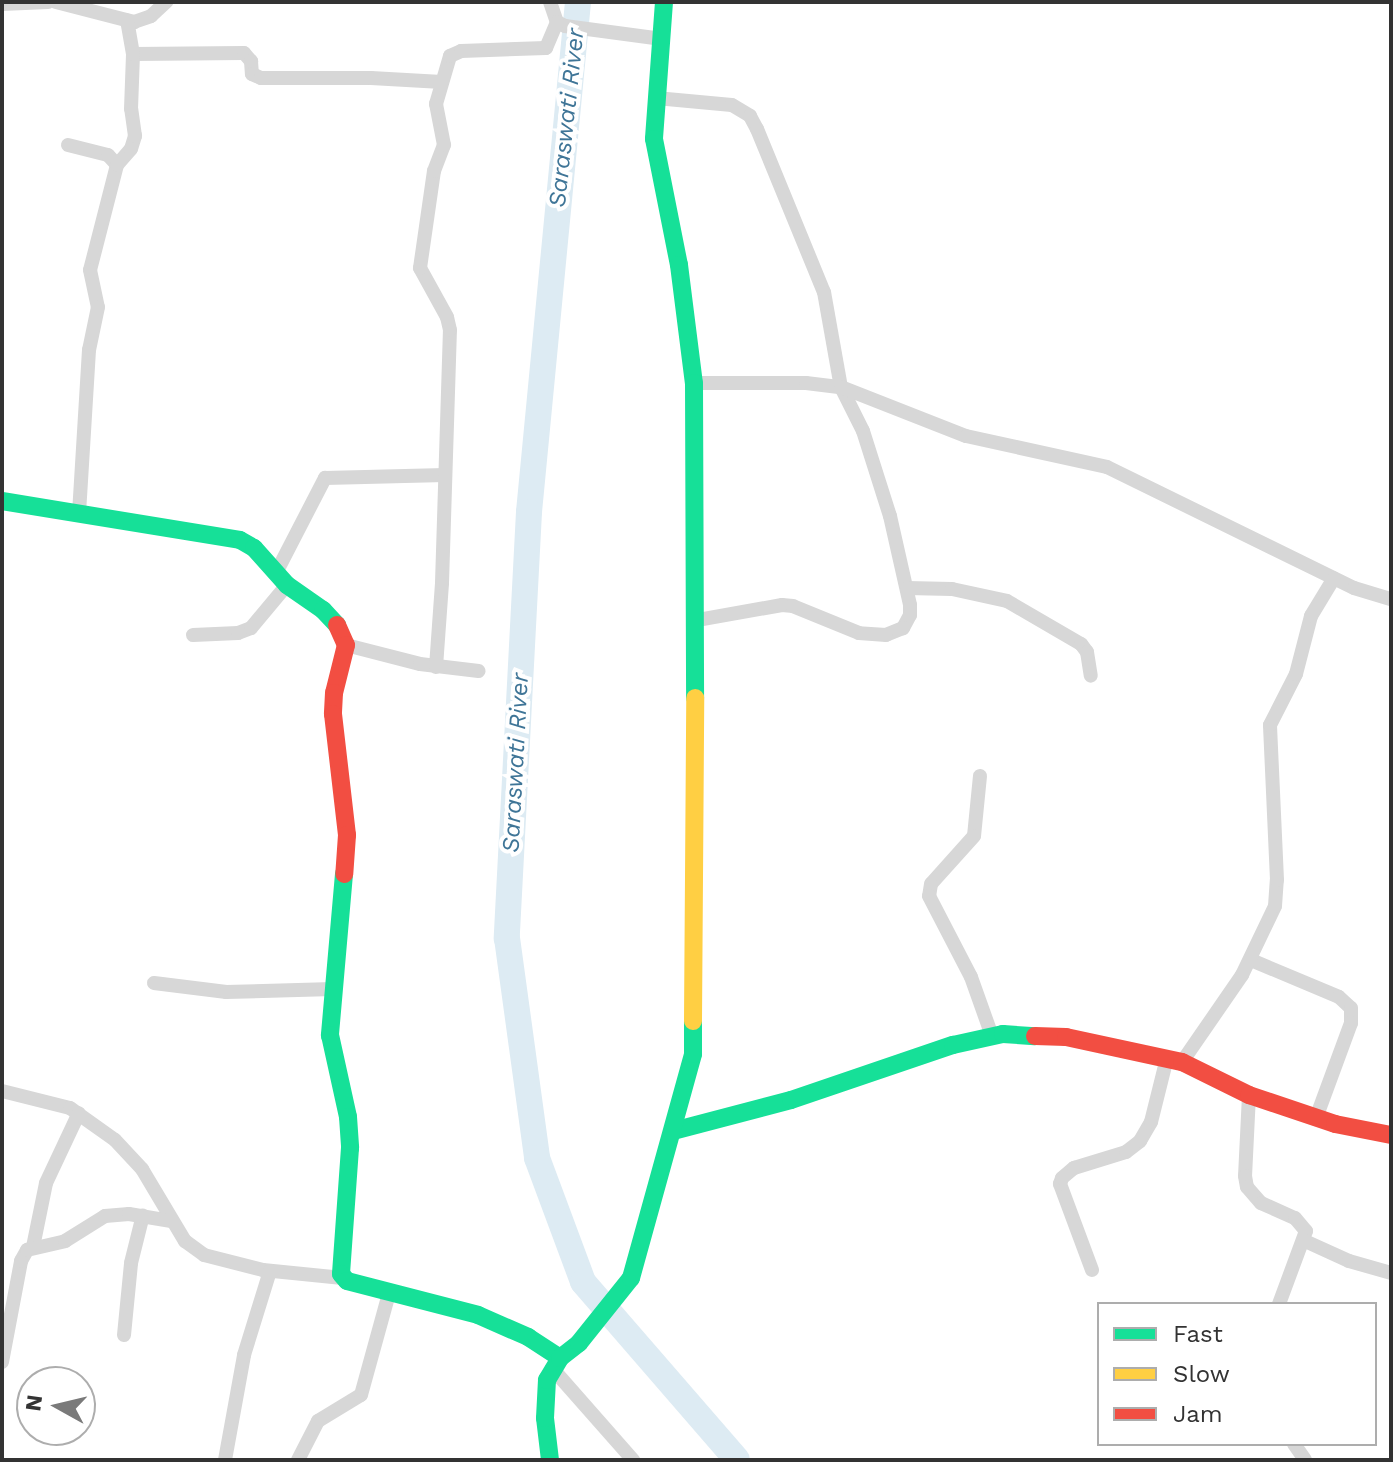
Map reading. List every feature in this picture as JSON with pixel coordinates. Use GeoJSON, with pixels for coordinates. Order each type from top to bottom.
{"type":"FeatureCollection","features":[{"type":"Feature","properties":{"kind":"street"},"geometry":{"type":"LineString","coordinates":[[2,4],[48,2]]}},
{"type":"Feature","properties":{"kind":"street"},"geometry":{"type":"LineString","coordinates":[[56,2],[127,21],[143,21],[166,2]]}},
{"type":"Feature","properties":{"kind":"street"},"geometry":{"type":"LineString","coordinates":[[436,667],[449,323],[420,268],[434,171],[444,145],[436,109],[447,60],[455,53],[540,50],[550,44],[557,22],[550,2]]}},
{"type":"Feature","properties":{"kind":"street"},"geometry":{"type":"LineString","coordinates":[[550,1460],[544,1397],[556,1363],[579,1343],[625,1289],[636,1265],[693,1054],[698,620],[694,383],[679,265],[654,139],[664,2]]}},
{"type":"Feature","properties":{"kind":"street"},"geometry":{"type":"LineString","coordinates":[[79,514],[89,350],[98,307],[90,283],[90,270],[117,165],[131,149],[135,136],[131,109],[133,54],[127,21]]}},
{"type":"Feature","properties":{"kind":"street"},"geometry":{"type":"LineString","coordinates":[[557,22],[576,29],[662,39]]}},
{"type":"Feature","properties":{"kind":"street"},"geometry":{"type":"LineString","coordinates":[[133,54],[244,53],[251,61],[252,74],[261,78],[442,82]]}},
{"type":"Feature","properties":{"kind":"street"},"geometry":{"type":"LineString","coordinates":[[656,98],[732,105],[750,116],[824,292],[841,387],[867,444],[890,516],[910,605],[908,623],[886,635],[859,633],[793,606],[773,606],[698,620]]}},
{"type":"Feature","properties":{"kind":"street"},"geometry":{"type":"LineString","coordinates":[[68,145],[108,155],[117,165]]}},
{"type":"Feature","properties":{"kind":"street"},"geometry":{"type":"LineString","coordinates":[[694,383],[793,382],[841,387],[966,436],[1125,473],[1334,578],[1391,599]]}},
{"type":"Feature","properties":{"kind":"street"},"geometry":{"type":"LineString","coordinates":[[193,635],[238,633],[251,628],[282,578],[325,478],[445,475]]}},
{"type":"Feature","properties":{"kind":"street"},"geometry":{"type":"LineString","coordinates":[[2,501],[223,535],[254,548],[282,578],[323,610],[342,630],[346,645],[333,702],[347,835],[331,1046],[348,1117],[350,1148],[343,1278]]}},
{"type":"Feature","properties":{"kind":"street"},"geometry":{"type":"LineString","coordinates":[[1092,1270],[1060,1184],[1062,1178],[1074,1168],[1126,1152],[1140,1141],[1151,1122],[1175,1060],[1251,960],[1275,906],[1277,892],[1270,725],[1296,674],[1311,616],[1334,578]]}},
{"type":"Feature","properties":{"kind":"street"},"geometry":{"type":"LineString","coordinates":[[907,588],[952,589],[1007,601],[1081,644],[1087,652],[1091,676]]}},
{"type":"Feature","properties":{"kind":"street"},"geometry":{"type":"LineString","coordinates":[[346,645],[436,667],[479,671]]}},
{"type":"Feature","properties":{"kind":"street"},"geometry":{"type":"LineString","coordinates":[[980,776],[974,836],[931,884],[929,896],[971,977],[992,1036]]}},
{"type":"Feature","properties":{"kind":"street"},"geometry":{"type":"LineString","coordinates":[[1251,960],[1339,997],[1351,1008],[1351,1023],[1316,1118]]}},
{"type":"Feature","properties":{"kind":"street"},"geometry":{"type":"LineString","coordinates":[[154,983],[226,992],[333,989]]}},
{"type":"Feature","properties":{"kind":"street"},"geometry":{"type":"LineString","coordinates":[[673,1131],[791,1100],[953,1045],[992,1036],[1066,1037],[1175,1060],[1249,1095],[1363,1132],[1391,1135]]}},
{"type":"Feature","properties":{"kind":"street"},"geometry":{"type":"LineString","coordinates":[[2,1091],[79,1113],[129,1153],[185,1241],[204,1255],[270,1271],[343,1278],[478,1315],[528,1337],[556,1363],[633,1460]]}},
{"type":"Feature","properties":{"kind":"street"},"geometry":{"type":"LineString","coordinates":[[1249,1095],[1247,1187],[1261,1203],[1304,1224],[1305,1241],[1280,1302]]}},
{"type":"Feature","properties":{"kind":"street"},"geometry":{"type":"LineString","coordinates":[[2,1362],[21,1261],[33,1247],[46,1183],[79,1113]]}},
{"type":"Feature","properties":{"kind":"street"},"geometry":{"type":"LineString","coordinates":[[33,1247],[65,1241],[105,1216],[143,1215],[171,1221]]}},
{"type":"Feature","properties":{"kind":"street"},"geometry":{"type":"LineString","coordinates":[[124,1335],[131,1263],[143,1215]]}},
{"type":"Feature","properties":{"kind":"street"},"geometry":{"type":"LineString","coordinates":[[1305,1241],[1349,1261],[1391,1273]]}},
{"type":"Feature","properties":{"kind":"street"},"geometry":{"type":"LineString","coordinates":[[225,1460],[244,1355],[270,1271]]}},
{"type":"Feature","properties":{"kind":"street"},"geometry":{"type":"LineString","coordinates":[[298,1460],[318,1421],[361,1395],[389,1293]]}},
{"type":"Feature","properties":{"kind":"waterway","name":"Saraswati River"},"geometry":{"type":"LineString","coordinates":[[578,2],[529,512],[507,938],[537,1158],[583,1282],[737,1460]]}},
{"type":"Feature","properties":{"kind":"traffic: fast"},"geometry":{"type":"LineString","coordinates":[[664,2],[654,139],[679,265],[694,383],[695,698]]}},
{"type":"Feature","properties":{"kind":"traffic: fast"},"geometry":{"type":"LineString","coordinates":[[2,501],[240,540],[254,548],[287,585],[323,610],[337,625]]}},
{"type":"Feature","properties":{"kind":"traffic: fast"},"geometry":{"type":"LineString","coordinates":[[344,874],[330,1035],[348,1117],[350,1148],[341,1274],[347,1281],[478,1315],[528,1337],[560,1358]]}},
{"type":"Feature","properties":{"kind":"traffic: fast"},"geometry":{"type":"LineString","coordinates":[[550,1460],[545,1418],[547,1380],[560,1358],[579,1343],[631,1278],[693,1054],[693,1021]]}},
{"type":"Feature","properties":{"kind":"traffic: fast"},"geometry":{"type":"LineString","coordinates":[[673,1131],[791,1100],[953,1045],[1003,1034],[1035,1036]]}},
{"type":"Feature","properties":{"kind":"traffic: slow"},"geometry":{"type":"LineString","coordinates":[[693,1021],[695,698]]}},
{"type":"Feature","properties":{"kind":"traffic: jam"},"geometry":{"type":"LineString","coordinates":[[337,625],[346,645],[334,693],[333,714],[347,835],[344,874]]}},
{"type":"Feature","properties":{"kind":"traffic: jam"},"geometry":{"type":"LineString","coordinates":[[1035,1036],[1066,1037],[1182,1062],[1249,1095],[1335,1124],[1391,1135]]}}]}
